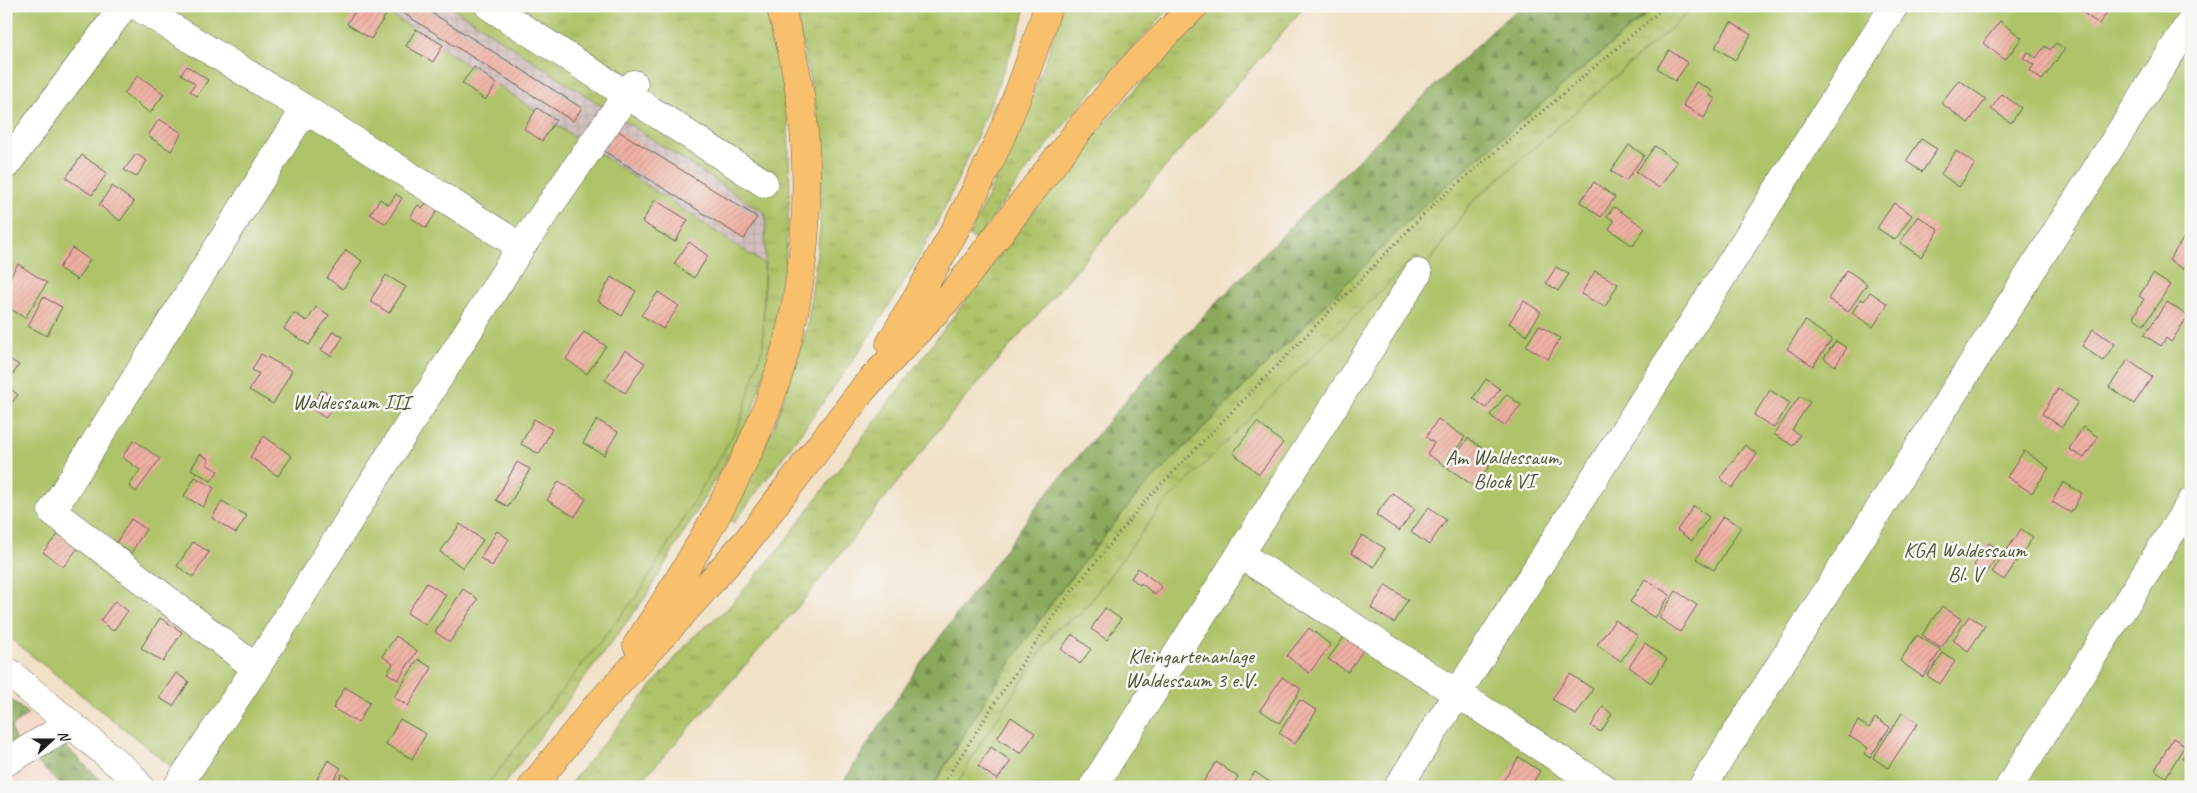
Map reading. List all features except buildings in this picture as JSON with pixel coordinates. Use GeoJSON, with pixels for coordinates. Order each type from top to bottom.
{"type":"FeatureCollection","features":[{"type":"Feature","properties":{"kind":"highway"},"geometry":{"type":"LineString","coordinates":[[596,707],[650,625],[715,517],[760,424],[786,345],[797,293],[804,239],[807,181],[804,124],[794,64],[780,6]]}},
{"type":"Feature","properties":{"kind":"highway"},"geometry":{"type":"LineString","coordinates":[[864,388],[936,266],[987,166],[1013,108],[1048,6]]}},
{"type":"Feature","properties":{"kind":"highway"},"geometry":{"type":"LineString","coordinates":[[532,787],[596,707],[746,542],[864,388],[954,292],[1026,196],[1088,119],[1132,68],[1194,6]]}},
{"type":"Feature","properties":{"kind":"street"},"geometry":{"type":"LineString","coordinates":[[6,164],[124,6]]}},
{"type":"Feature","properties":{"kind":"street"},"geometry":{"type":"LineString","coordinates":[[137,6],[305,108],[521,247]]}},
{"type":"Feature","properties":{"kind":"street"},"geometry":{"type":"LineString","coordinates":[[489,6],[630,90],[764,183]]}},
{"type":"Feature","properties":{"kind":"street"},"geometry":{"type":"LineString","coordinates":[[1398,787],[1894,6]]}},
{"type":"Feature","properties":{"kind":"street"},"geometry":{"type":"LineString","coordinates":[[1702,787],[2191,21]]}},
{"type":"Feature","properties":{"kind":"street"},"geometry":{"type":"LineString","coordinates":[[176,787],[256,668],[521,247],[630,90]]}},
{"type":"Feature","properties":{"kind":"street"},"geometry":{"type":"LineString","coordinates":[[256,668],[52,511],[305,108]]}},
{"type":"Feature","properties":{"kind":"street"},"geometry":{"type":"LineString","coordinates":[[1093,787],[1418,273]]}},
{"type":"Feature","properties":{"kind":"street"},"geometry":{"type":"LineString","coordinates":[[2009,787],[2191,502]]}},
{"type":"Feature","properties":{"kind":"street"},"geometry":{"type":"LineString","coordinates":[[1241,555],[1458,692],[1603,787]]}},
{"type":"Feature","properties":{"kind":"street"},"geometry":{"type":"LineString","coordinates":[[6,670],[130,774],[140,787]]}},
{"type":"Feature","properties":{"kind":"street"},"geometry":{"type":"LineString","coordinates":[[6,762],[70,724]]}},
{"type":"Feature","properties":{"kind":"path"},"geometry":{"type":"LineString","coordinates":[[941,787],[994,704],[1065,600],[1147,499],[1434,204],[1666,6]]}},
{"type":"Feature","properties":{"kind":"shaded area"},"geometry":{"type":"Polygon","coordinates":[[[379,6],[450,6],[766,214],[764,264],[379,6]]]}},
{"type":"Feature","properties":{"kind":"shaded area"},"geometry":{"type":"Polygon","coordinates":[[[6,695],[53,734],[108,787],[6,787],[6,695]]]}},
{"type":"Feature","properties":{"kind":"green space","name":"Waldessaum III"},"geometry":{"type":"Polygon","coordinates":[[[6,6],[379,6],[764,264],[763,346],[739,425],[639,593],[485,787],[197,787],[6,635],[6,6]]]}},
{"type":"Feature","properties":{"kind":"green space"},"geometry":{"type":"Polygon","coordinates":[[[450,6],[766,6],[779,59],[788,120],[790,188],[784,284],[772,348],[749,422],[645,598],[502,787],[485,787],[639,593],[763,346],[766,214],[450,6]]]}},
{"type":"Feature","properties":{"kind":"green space"},"geometry":{"type":"Polygon","coordinates":[[[794,6],[1026,6],[1010,54],[973,146],[960,176],[914,265],[894,299],[850,364],[734,523],[729,519],[774,426],[807,328],[820,229],[821,170],[817,115],[794,6]]]}},
{"type":"Feature","properties":{"kind":"green space"},"geometry":{"type":"Polygon","coordinates":[[[1062,6],[1172,6],[1086,98],[1028,169],[976,240],[969,236],[1033,95],[1062,6]]]}},
{"type":"Feature","properties":{"kind":"green space"},"geometry":{"type":"Polygon","coordinates":[[[1218,6],[1305,6],[954,411],[803,601],[646,776],[611,787],[567,787],[693,637],[728,608],[779,549],[1003,250],[1089,141],[1154,69],[1218,6]]]}},
{"type":"Feature","properties":{"kind":"green space"},"geometry":{"type":"Polygon","coordinates":[[[1522,6],[1656,6],[1430,199],[1138,494],[1058,594],[986,698],[932,787],[840,787],[919,665],[1044,497],[1157,364],[1293,224],[1399,120],[1502,22],[1522,6]]]}},
{"type":"Feature","properties":{"kind":"green space"},"geometry":{"type":"Polygon","coordinates":[[[1656,6],[1696,6],[1470,204],[1427,265],[1415,259],[1284,384],[1161,507],[1081,614],[1057,628],[979,746],[956,787],[933,787],[986,698],[1058,594],[1138,494],[1430,199],[1656,6]]]}},
{"type":"Feature","properties":{"kind":"green space"},"geometry":{"type":"Polygon","coordinates":[[[1696,6],[2191,6],[2191,787],[956,787],[979,746],[1057,628],[1081,614],[1161,507],[1284,384],[1415,258],[1427,265],[1470,204],[1696,6]]]}},
{"type":"Feature","properties":{"kind":"green space"},"geometry":{"type":"Polygon","coordinates":[[[6,695],[28,714],[11,727],[17,747],[6,753],[6,695]]]}},
{"type":"Feature","properties":{"kind":"green space"},"geometry":{"type":"Polygon","coordinates":[[[64,745],[108,787],[62,787],[36,761],[64,745]]]}},
{"type":"Feature","properties":{"kind":"park label","name":"Am Waldessaum, Block VI"},"geometry":{"type":"Point","coordinates":[1504,469]}},
{"type":"Feature","properties":{"kind":"park label","name":"KGA Waldessaum Bl. V"},"geometry":{"type":"Point","coordinates":[1965,562]}},
{"type":"Feature","properties":{"kind":"park label","name":"Kleingartenanlage Waldessaum 3 e.V."},"geometry":{"type":"Point","coordinates":[1191,668]}}]}
